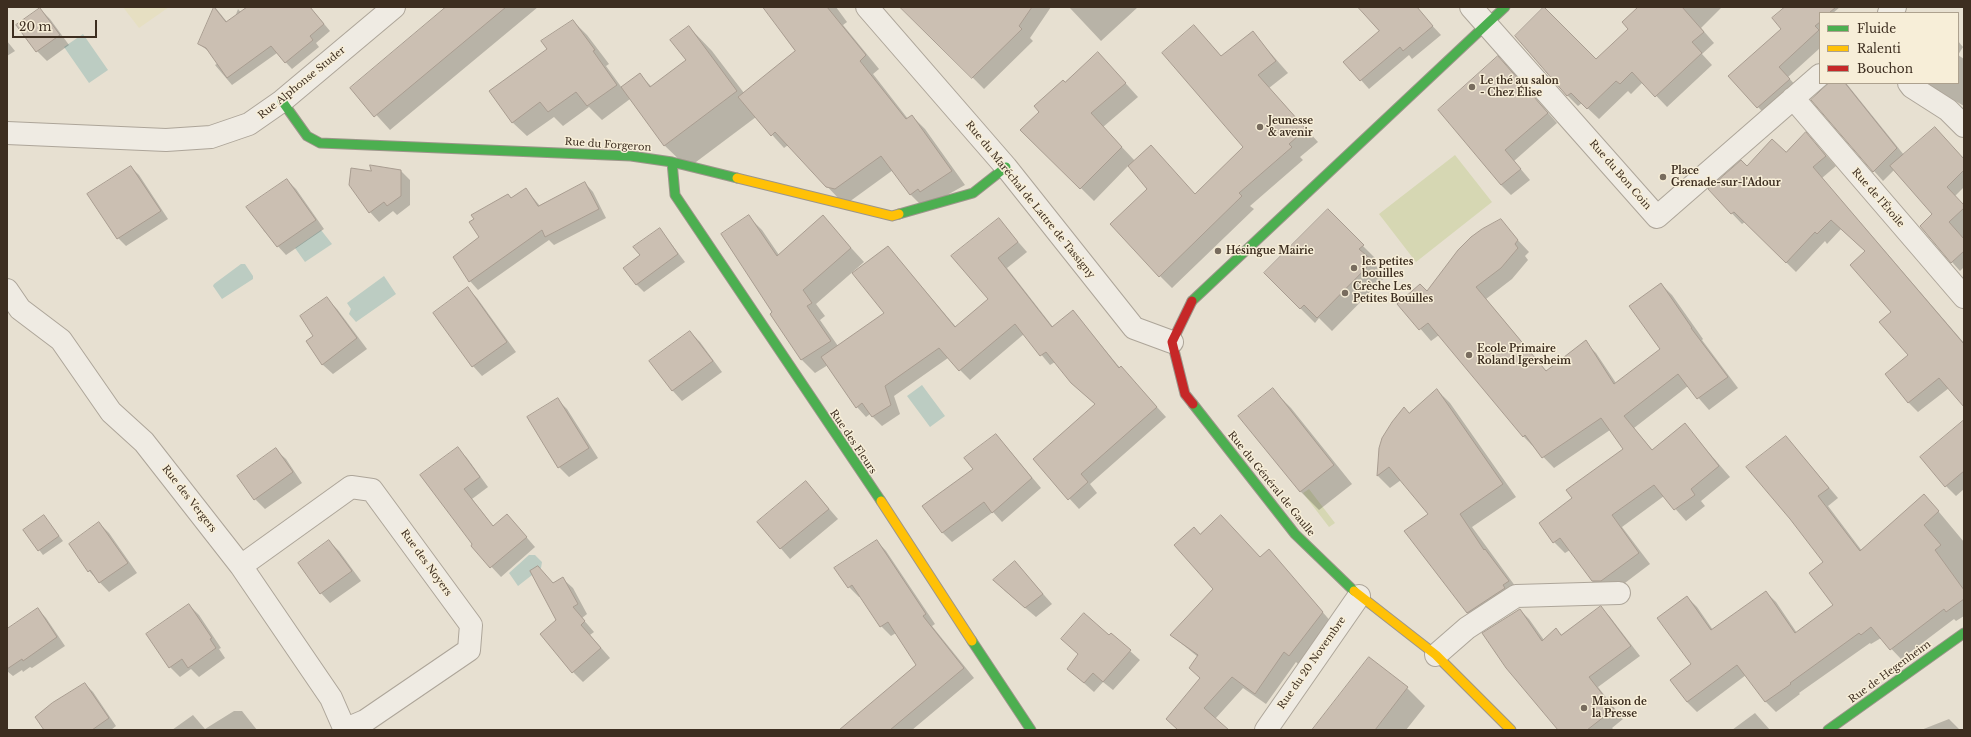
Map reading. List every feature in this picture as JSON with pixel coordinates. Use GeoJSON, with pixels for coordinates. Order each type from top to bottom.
{"type":"FeatureCollection","features":[{"type":"Feature","properties":{"kind":"street","name":"Rue Alphonse Studer"},"geometry":{"type":"LineString","coordinates":[[7,133],[166,140],[210,137],[249,124],[282,101],[394,7]]}},
{"type":"Feature","properties":{"kind":"street","name":"Rue du Maréchal de Lattre de Tassigny"},"geometry":{"type":"LineString","coordinates":[[867,7],[1006,167],[1134,328],[1172,342]]}},
{"type":"Feature","properties":{"kind":"street"},"geometry":{"type":"LineString","coordinates":[[1471,7],[1486,25]]}},
{"type":"Feature","properties":{"kind":"street"},"geometry":{"type":"LineString","coordinates":[[1172,342],[1193,299],[1505,7]]}},
{"type":"Feature","properties":{"kind":"street","name":"Rue du Bon Coin"},"geometry":{"type":"LineString","coordinates":[[1486,25],[1657,217],[1819,76]]}},
{"type":"Feature","properties":{"kind":"street"},"geometry":{"type":"LineString","coordinates":[[1910,84],[1912,87],[1948,110],[1964,126]]}},
{"type":"Feature","properties":{"kind":"street","name":"Rue de l'Étoile"},"geometry":{"type":"LineString","coordinates":[[1793,98],[1964,297]]}},
{"type":"Feature","properties":{"kind":"street","name":"Rue du Forgeron"},"geometry":{"type":"LineString","coordinates":[[282,101],[307,136],[320,143],[631,156],[672,162],[892,216],[973,192],[1006,167]]}},
{"type":"Feature","properties":{"kind":"street","name":"Rue des Fleurs"},"geometry":{"type":"LineString","coordinates":[[672,162],[675,195],[712,254],[886,510],[1030,730]]}},
{"type":"Feature","properties":{"kind":"street","name":"Rue des Vergers"},"geometry":{"type":"LineString","coordinates":[[7,290],[20,309],[61,340],[111,412],[144,442],[241,566],[331,698],[346,729]]}},
{"type":"Feature","properties":{"kind":"street","name":"Rue du Général de Gaulle"},"geometry":{"type":"LineString","coordinates":[[1172,342],[1185,394],[1295,534],[1359,596],[1436,655],[1511,730]]}},
{"type":"Feature","properties":{"kind":"street","name":"Rue des Noyers"},"geometry":{"type":"LineString","coordinates":[[241,566],[351,487],[372,490],[471,625],[469,650],[365,721],[346,729]]}},
{"type":"Feature","properties":{"kind":"street"},"geometry":{"type":"LineString","coordinates":[[1436,655],[1467,628],[1516,596],[1619,593]]}},
{"type":"Feature","properties":{"kind":"street","name":"Rue du 20 Novembre"},"geometry":{"type":"LineString","coordinates":[[1266,730],[1359,596]]}},
{"type":"Feature","properties":{"kind":"street","name":"Rue de Hegenheim"},"geometry":{"type":"LineString","coordinates":[[1830,730],[1964,633]]}},
{"type":"Feature","properties":{"kind":"shaded area"},"geometry":{"type":"Polygon","coordinates":[[[123,7],[169,7],[139,28],[123,7]]]}},
{"type":"Feature","properties":{"kind":"shaded area"},"geometry":{"type":"Polygon","coordinates":[[[83,34],[108,70],[89,83],[64,47],[83,34]]]}},
{"type":"Feature","properties":{"kind":"shaded area"},"geometry":{"type":"Polygon","coordinates":[[[321,230],[332,244],[305,262],[295,248],[321,230]]]}},
{"type":"Feature","properties":{"kind":"shaded area"},"geometry":{"type":"Polygon","coordinates":[[[241,264],[245,264],[253,276],[253,279],[222,299],[213,286],[214,284],[241,264]]]}},
{"type":"Feature","properties":{"kind":"shaded area"},"geometry":{"type":"Polygon","coordinates":[[[384,276],[396,294],[356,322],[349,314],[351,309],[347,303],[384,276]]]}},
{"type":"Feature","properties":{"kind":"shaded area"},"geometry":{"type":"Polygon","coordinates":[[[922,385],[945,416],[930,427],[907,396],[922,385]]]}},
{"type":"Feature","properties":{"kind":"shaded area"},"geometry":{"type":"Polygon","coordinates":[[[529,555],[535,555],[542,562],[541,568],[518,586],[509,573],[529,555]]]}},
{"type":"Feature","properties":{"kind":"green space"},"geometry":{"type":"Polygon","coordinates":[[[1455,155],[1492,202],[1416,262],[1379,214],[1455,155]]]}},
{"type":"Feature","properties":{"kind":"green space"},"geometry":{"type":"Polygon","coordinates":[[[1309,489],[1335,523],[1329,527],[1303,493],[1309,489]]]}},
{"type":"Feature","properties":{"kind":"building"},"geometry":{"type":"Polygon","coordinates":[[[214,7],[226,22],[247,7],[310,7],[324,24],[310,36],[313,40],[285,63],[271,46],[227,78],[206,48],[198,44],[214,7]]]}},
{"type":"Feature","properties":{"kind":"building"},"geometry":{"type":"Polygon","coordinates":[[[446,7],[506,7],[374,117],[350,88],[446,7]]]}},
{"type":"Feature","properties":{"kind":"building"},"geometry":{"type":"Polygon","coordinates":[[[763,7],[827,7],[866,55],[860,61],[906,119],[912,115],[952,171],[920,192],[918,189],[910,195],[881,156],[835,189],[826,187],[775,132],[771,136],[738,97],[795,51],[763,7]]]}},
{"type":"Feature","properties":{"kind":"building"},"geometry":{"type":"Polygon","coordinates":[[[900,7],[1032,7],[1019,26],[1022,29],[972,78],[900,7]]]}},
{"type":"Feature","properties":{"kind":"building"},"geometry":{"type":"Polygon","coordinates":[[[1358,7],[1417,7],[1433,26],[1403,51],[1400,47],[1360,81],[1343,62],[1379,31],[1358,7]]]}},
{"type":"Feature","properties":{"kind":"building"},"geometry":{"type":"Polygon","coordinates":[[[1544,7],[1596,59],[1628,29],[1622,22],[1638,7],[1682,7],[1704,32],[1692,42],[1702,53],[1655,97],[1632,72],[1620,84],[1616,81],[1587,109],[1571,93],[1567,96],[1515,36],[1544,7]]]}},
{"type":"Feature","properties":{"kind":"building"},"geometry":{"type":"Polygon","coordinates":[[[1785,7],[1836,7],[1830,12],[1819,12],[1819,23],[1815,26],[1819,30],[1779,67],[1790,79],[1757,108],[1728,76],[1781,29],[1772,18],[1785,7]]]}},
{"type":"Feature","properties":{"kind":"building"},"geometry":{"type":"Polygon","coordinates":[[[40,8],[60,35],[36,52],[16,25],[40,8]]]}},
{"type":"Feature","properties":{"kind":"building"},"geometry":{"type":"Polygon","coordinates":[[[573,20],[595,50],[593,51],[617,85],[587,106],[576,92],[548,112],[540,102],[512,123],[489,91],[547,49],[541,41],[573,20]]]}},
{"type":"Feature","properties":{"kind":"building"},"geometry":{"type":"Polygon","coordinates":[[[1194,25],[1221,56],[1253,31],[1276,61],[1258,75],[1306,129],[1289,144],[1292,147],[1239,193],[1242,196],[1159,277],[1110,224],[1147,189],[1128,166],[1151,145],[1195,194],[1243,147],[1162,53],[1194,25]]]}},
{"type":"Feature","properties":{"kind":"building"},"geometry":{"type":"Polygon","coordinates":[[[689,26],[737,91],[664,146],[621,87],[640,73],[650,87],[686,60],[670,40],[689,26]]]}},
{"type":"Feature","properties":{"kind":"building"},"geometry":{"type":"Polygon","coordinates":[[[1098,52],[1126,83],[1091,113],[1122,147],[1080,189],[1020,130],[1039,112],[1034,106],[1063,80],[1065,82],[1098,52]]]}},
{"type":"Feature","properties":{"kind":"building"},"geometry":{"type":"Polygon","coordinates":[[[1498,56],[1548,113],[1505,150],[1521,169],[1501,185],[1438,110],[1498,56]]]}},
{"type":"Feature","properties":{"kind":"building"},"geometry":{"type":"Polygon","coordinates":[[[1828,84],[1846,84],[1897,148],[1873,172],[1811,100],[1828,84]]]}},
{"type":"Feature","properties":{"kind":"building"},"geometry":{"type":"Polygon","coordinates":[[[1935,127],[1964,159],[1964,170],[1947,187],[1964,205],[1964,208],[1949,222],[1964,239],[1964,251],[1951,263],[1920,226],[1932,214],[1890,166],[1935,127]]]}},
{"type":"Feature","properties":{"kind":"building"},"geometry":{"type":"Polygon","coordinates":[[[1806,132],[1826,156],[1813,167],[1964,344],[1964,407],[1939,378],[1908,403],[1885,374],[1908,355],[1879,322],[1891,312],[1850,265],[1865,251],[1831,220],[1817,234],[1815,232],[1786,263],[1734,212],[1731,214],[1708,189],[1741,160],[1747,166],[1772,139],[1786,152],[1806,132]]]}},
{"type":"Feature","properties":{"kind":"building"},"geometry":{"type":"Polygon","coordinates":[[[370,165],[401,170],[401,196],[387,206],[384,202],[369,213],[349,185],[351,168],[371,171],[370,165]]]}},
{"type":"Feature","properties":{"kind":"building"},"geometry":{"type":"Polygon","coordinates":[[[131,166],[161,211],[117,239],[87,194],[131,166]]]}},
{"type":"Feature","properties":{"kind":"building"},"geometry":{"type":"Polygon","coordinates":[[[287,179],[316,220],[277,247],[246,207],[287,179]]]}},
{"type":"Feature","properties":{"kind":"building"},"geometry":{"type":"Polygon","coordinates":[[[585,182],[599,209],[545,237],[542,230],[469,282],[453,257],[479,237],[469,222],[474,219],[471,215],[508,194],[511,198],[526,188],[538,206],[585,182]]]}},
{"type":"Feature","properties":{"kind":"building"},"geometry":{"type":"Polygon","coordinates":[[[1328,209],[1364,245],[1359,249],[1373,261],[1317,318],[1304,305],[1300,309],[1264,273],[1328,209]]]}},
{"type":"Feature","properties":{"kind":"building"},"geometry":{"type":"Polygon","coordinates":[[[749,215],[777,256],[823,215],[851,248],[803,290],[812,303],[807,306],[831,341],[801,360],[770,314],[772,312],[721,234],[749,215]]]}},
{"type":"Feature","properties":{"kind":"building"},"geometry":{"type":"Polygon","coordinates":[[[999,218],[1018,242],[998,258],[1052,327],[1073,310],[1119,368],[1121,366],[1157,407],[1081,474],[1088,482],[1068,500],[1033,459],[1095,404],[1071,383],[1046,352],[1040,356],[1015,324],[959,371],[939,348],[885,386],[891,405],[872,417],[862,403],[856,408],[821,357],[884,313],[852,273],[888,246],[955,327],[988,299],[951,256],[999,218]]]}},
{"type":"Feature","properties":{"kind":"building"},"geometry":{"type":"Polygon","coordinates":[[[1501,219],[1518,240],[1515,244],[1518,248],[1501,268],[1476,287],[1546,371],[1586,340],[1614,384],[1660,349],[1629,306],[1661,283],[1691,328],[1728,377],[1697,399],[1678,374],[1624,416],[1652,450],[1685,423],[1719,466],[1691,489],[1695,495],[1674,510],[1654,485],[1612,515],[1639,553],[1601,581],[1592,581],[1560,538],[1553,543],[1539,523],[1572,498],[1566,490],[1623,449],[1601,418],[1542,458],[1525,435],[1523,437],[1428,323],[1419,330],[1397,304],[1420,284],[1427,291],[1458,250],[1471,237],[1482,229],[1501,219]]]}},
{"type":"Feature","properties":{"kind":"building"},"geometry":{"type":"Polygon","coordinates":[[[660,228],[678,254],[636,285],[623,268],[640,255],[633,247],[660,228]]]}},
{"type":"Feature","properties":{"kind":"building"},"geometry":{"type":"Polygon","coordinates":[[[468,287],[507,342],[472,367],[433,313],[468,287]]]}},
{"type":"Feature","properties":{"kind":"building"},"geometry":{"type":"Polygon","coordinates":[[[327,297],[357,338],[322,365],[306,341],[313,336],[300,316],[327,297]]]}},
{"type":"Feature","properties":{"kind":"building"},"geometry":{"type":"Polygon","coordinates":[[[690,331],[713,361],[672,391],[649,361],[690,331]]]}},
{"type":"Feature","properties":{"kind":"building"},"geometry":{"type":"Polygon","coordinates":[[[1273,388],[1334,465],[1300,492],[1238,416],[1273,388]]]}},
{"type":"Feature","properties":{"kind":"building"},"geometry":{"type":"Polygon","coordinates":[[[1437,389],[1503,484],[1460,514],[1484,550],[1485,549],[1509,581],[1503,585],[1505,588],[1467,613],[1404,531],[1428,514],[1389,467],[1377,476],[1379,448],[1382,438],[1392,422],[1404,407],[1409,413],[1437,389]]]}},
{"type":"Feature","properties":{"kind":"building"},"geometry":{"type":"Polygon","coordinates":[[[558,398],[589,448],[558,468],[527,417],[558,398]]]}},
{"type":"Feature","properties":{"kind":"building"},"geometry":{"type":"Polygon","coordinates":[[[1964,420],[1964,471],[1945,487],[1920,457],[1964,420]]]}},
{"type":"Feature","properties":{"kind":"building"},"geometry":{"type":"Polygon","coordinates":[[[996,434],[1032,478],[992,513],[984,502],[942,533],[922,506],[973,469],[964,458],[996,434]]]}},
{"type":"Feature","properties":{"kind":"building"},"geometry":{"type":"Polygon","coordinates":[[[1786,436],[1829,488],[1818,496],[1860,551],[1924,494],[1939,511],[1924,525],[1941,545],[1935,550],[1964,590],[1964,599],[1946,612],[1944,609],[1890,650],[1871,627],[1861,635],[1859,633],[1765,702],[1737,665],[1687,702],[1670,680],[1691,664],[1657,618],[1687,596],[1711,630],[1766,591],[1795,633],[1833,605],[1809,573],[1823,562],[1790,519],[1746,467],[1786,436]]]}},
{"type":"Feature","properties":{"kind":"building"},"geometry":{"type":"Polygon","coordinates":[[[458,447],[480,477],[464,489],[493,526],[507,514],[527,537],[490,568],[471,546],[472,544],[420,475],[458,447]]]}},
{"type":"Feature","properties":{"kind":"building"},"geometry":{"type":"Polygon","coordinates":[[[276,448],[293,472],[254,500],[237,476],[276,448]]]}},
{"type":"Feature","properties":{"kind":"building"},"geometry":{"type":"Polygon","coordinates":[[[806,481],[829,509],[780,549],[757,522],[806,481]]]}},
{"type":"Feature","properties":{"kind":"building"},"geometry":{"type":"Polygon","coordinates":[[[44,515],[59,536],[38,551],[23,530],[44,515]]]}},
{"type":"Feature","properties":{"kind":"building"},"geometry":{"type":"Polygon","coordinates":[[[1221,515],[1260,557],[1269,549],[1323,612],[1289,656],[1284,652],[1255,694],[1232,677],[1204,708],[1229,730],[1178,730],[1166,719],[1200,678],[1189,668],[1198,655],[1170,635],[1213,589],[1174,545],[1194,527],[1200,534],[1221,515]]]}},
{"type":"Feature","properties":{"kind":"building"},"geometry":{"type":"Polygon","coordinates":[[[99,522],[128,563],[99,583],[90,570],[88,572],[69,544],[99,522]]]}},
{"type":"Feature","properties":{"kind":"building"},"geometry":{"type":"Polygon","coordinates":[[[329,540],[352,571],[320,594],[298,563],[329,540]]]}},
{"type":"Feature","properties":{"kind":"building"},"geometry":{"type":"Polygon","coordinates":[[[877,540],[926,614],[923,616],[964,668],[890,730],[839,730],[916,665],[888,622],[880,627],[852,585],[848,588],[834,568],[877,540]]]}},
{"type":"Feature","properties":{"kind":"building"},"geometry":{"type":"Polygon","coordinates":[[[1015,561],[1043,594],[1025,608],[993,580],[1015,561]]]}},
{"type":"Feature","properties":{"kind":"building"},"geometry":{"type":"Polygon","coordinates":[[[538,566],[553,583],[563,577],[578,604],[573,607],[585,621],[581,625],[601,648],[572,673],[540,634],[556,620],[530,571],[538,566]]]}},
{"type":"Feature","properties":{"kind":"building"},"geometry":{"type":"Polygon","coordinates":[[[189,604],[212,638],[210,639],[216,648],[188,668],[182,659],[169,668],[146,634],[189,604]]]}},
{"type":"Feature","properties":{"kind":"building"},"geometry":{"type":"Polygon","coordinates":[[[1601,606],[1631,646],[1589,677],[1614,709],[1587,730],[1558,730],[1506,668],[1482,633],[1520,609],[1542,641],[1556,628],[1561,635],[1601,606]]]}},
{"type":"Feature","properties":{"kind":"building"},"geometry":{"type":"Polygon","coordinates":[[[38,608],[57,637],[23,661],[22,659],[7,669],[7,629],[38,608]]]}},
{"type":"Feature","properties":{"kind":"building"},"geometry":{"type":"Polygon","coordinates":[[[1084,613],[1109,635],[1111,633],[1131,650],[1103,682],[1093,673],[1084,683],[1067,669],[1078,654],[1061,639],[1084,613]]]}},
{"type":"Feature","properties":{"kind":"building"},"geometry":{"type":"Polygon","coordinates":[[[1369,657],[1408,687],[1375,730],[1312,730],[1369,657]]]}},
{"type":"Feature","properties":{"kind":"building"},"geometry":{"type":"Polygon","coordinates":[[[85,683],[109,718],[92,730],[44,730],[35,717],[52,703],[85,683]]]}},
{"type":"Feature","properties":{"kind":"traffic: fast"},"geometry":{"type":"LineString","coordinates":[[1192,301],[1505,7]]}},
{"type":"Feature","properties":{"kind":"traffic: fast"},"geometry":{"type":"LineString","coordinates":[[282,101],[307,136],[320,143],[631,156],[672,162],[737,178]]}},
{"type":"Feature","properties":{"kind":"traffic: fast"},"geometry":{"type":"LineString","coordinates":[[672,162],[675,195],[881,501]]}},
{"type":"Feature","properties":{"kind":"traffic: fast"},"geometry":{"type":"LineString","coordinates":[[899,214],[973,193],[1006,167]]}},
{"type":"Feature","properties":{"kind":"traffic: fast"},"geometry":{"type":"LineString","coordinates":[[1193,404],[1295,534],[1354,591]]}},
{"type":"Feature","properties":{"kind":"traffic: fast"},"geometry":{"type":"LineString","coordinates":[[1828,730],[1964,633]]}},
{"type":"Feature","properties":{"kind":"traffic: fast"},"geometry":{"type":"LineString","coordinates":[[972,641],[1031,730]]}},
{"type":"Feature","properties":{"kind":"traffic: slow"},"geometry":{"type":"LineString","coordinates":[[737,178],[892,216],[899,214]]}},
{"type":"Feature","properties":{"kind":"traffic: slow"},"geometry":{"type":"LineString","coordinates":[[881,501],[972,641]]}},
{"type":"Feature","properties":{"kind":"traffic: slow"},"geometry":{"type":"LineString","coordinates":[[1354,591],[1436,655],[1511,730]]}},
{"type":"Feature","properties":{"kind":"traffic: jam"},"geometry":{"type":"LineString","coordinates":[[1192,301],[1172,342],[1185,394],[1193,404]]}},
{"type":"Feature","properties":{"kind":"place","name":"Le thé au salon - Chez Élise"},"geometry":{"type":"Point","coordinates":[1472,87]}},
{"type":"Feature","properties":{"kind":"place","name":"Jeunesse & avenir"},"geometry":{"type":"Point","coordinates":[1260,127]}},
{"type":"Feature","properties":{"kind":"place","name":"Place Grenade-sur-l'Adour"},"geometry":{"type":"Point","coordinates":[1663,177]}},
{"type":"Feature","properties":{"kind":"place","name":"Hésingue Mairie"},"geometry":{"type":"Point","coordinates":[1218,251]}},
{"type":"Feature","properties":{"kind":"place","name":"les petites bouilles"},"geometry":{"type":"Point","coordinates":[1354,268]}},
{"type":"Feature","properties":{"kind":"place","name":"Crèche Les Petites Bouilles"},"geometry":{"type":"Point","coordinates":[1345,293]}},
{"type":"Feature","properties":{"kind":"place","name":"Ecole Primaire Roland Igersheim"},"geometry":{"type":"Point","coordinates":[1469,355]}},
{"type":"Feature","properties":{"kind":"place","name":"Maison de la Presse"},"geometry":{"type":"Point","coordinates":[1584,708]}}]}
